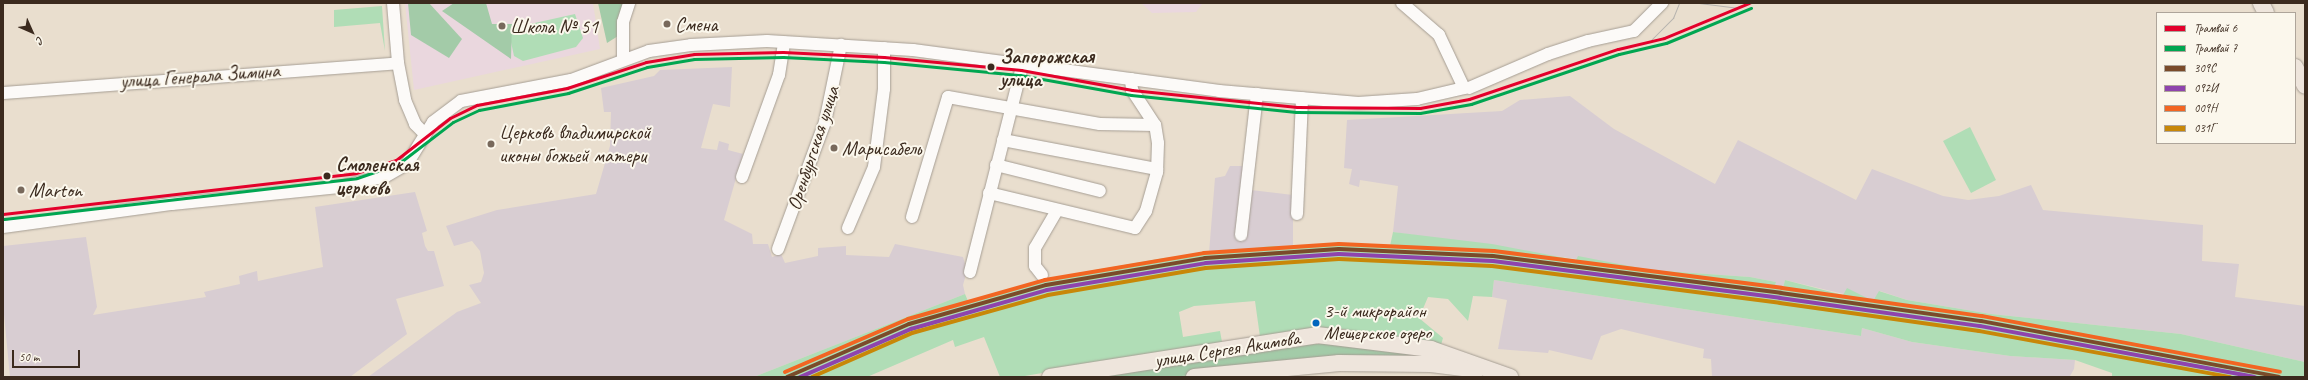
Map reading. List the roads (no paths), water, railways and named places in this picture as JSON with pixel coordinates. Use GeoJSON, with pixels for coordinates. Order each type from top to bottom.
{"type":"FeatureCollection","features":[{"type":"Feature","properties":{"kind":"main road"},"geometry":{"type":"LineString","coordinates":[[2261,3],[2266,12]]}},
{"type":"Feature","properties":{"kind":"main road"},"geometry":{"type":"LineString","coordinates":[[2296,69],[2305,86]]}},
{"type":"Feature","properties":{"kind":"main road","name":"улица Сергея Акимова"},"geometry":{"type":"LineString","coordinates":[[1050,377],[1317,335],[1433,357],[1503,375]]}},
{"type":"Feature","properties":{"kind":"main road","name":"улица Сергея Акимова"},"geometry":{"type":"LineString","coordinates":[[1194,377],[1339,363],[1433,357]]}},
{"type":"Feature","properties":{"kind":"street"},"geometry":{"type":"LineString","coordinates":[[394,3],[398,63],[406,100],[415,124],[424,133]]}},
{"type":"Feature","properties":{"kind":"street"},"geometry":{"type":"LineString","coordinates":[[623,58],[623,22],[629,3]]}},
{"type":"Feature","properties":{"kind":"street"},"geometry":{"type":"LineString","coordinates":[[1402,3],[1439,35],[1466,88]]}},
{"type":"Feature","properties":{"kind":"street"},"geometry":{"type":"LineString","coordinates":[[3,227],[172,204],[339,187],[386,176],[407,164],[424,133],[461,101],[571,80],[623,58],[691,45],[784,42],[884,48],[1023,63],[1131,79],[1257,94],[1358,102],[1417,99],[1466,88],[1548,54],[1588,41],[1634,31],[1662,3]]}},
{"type":"Feature","properties":{"kind":"street"},"geometry":{"type":"LineString","coordinates":[[742,177],[779,75],[784,42]]}},
{"type":"Feature","properties":{"kind":"street","name":"Оренбургская улица"},"geometry":{"type":"LineString","coordinates":[[778,249],[825,122],[841,45]]}},
{"type":"Feature","properties":{"kind":"street"},"geometry":{"type":"LineString","coordinates":[[848,228],[874,167],[884,89],[884,48]]}},
{"type":"Feature","properties":{"kind":"street","name":"улица Генерала Зимина"},"geometry":{"type":"LineString","coordinates":[[3,93],[398,63]]}},
{"type":"Feature","properties":{"kind":"street"},"geometry":{"type":"LineString","coordinates":[[970,272],[1002,140],[1023,63]]}},
{"type":"Feature","properties":{"kind":"street"},"geometry":{"type":"LineString","coordinates":[[989,193],[1056,212],[1135,228],[1146,211],[1157,169],[1155,125],[1132,90],[1131,79]]}},
{"type":"Feature","properties":{"kind":"street"},"geometry":{"type":"LineString","coordinates":[[1241,235],[1257,94]]}},
{"type":"Feature","properties":{"kind":"street"},"geometry":{"type":"LineString","coordinates":[[912,217],[948,97],[1011,106],[1100,124],[1155,125]]}},
{"type":"Feature","properties":{"kind":"street"},"geometry":{"type":"LineString","coordinates":[[1297,214],[1302,98]]}},
{"type":"Feature","properties":{"kind":"street"},"geometry":{"type":"LineString","coordinates":[[1002,140],[1157,169]]}},
{"type":"Feature","properties":{"kind":"street"},"geometry":{"type":"LineString","coordinates":[[996,165],[1100,191]]}},
{"type":"Feature","properties":{"kind":"street"},"geometry":{"type":"LineString","coordinates":[[1042,274],[1035,266],[1035,248],[1056,212]]}},
{"type":"Feature","properties":{"kind":"tram line"},"geometry":{"type":"LineString","coordinates":[[1650,41],[1673,18],[1679,3]]}},
{"type":"Feature","properties":{"kind":"tram line"},"geometry":{"type":"LineString","coordinates":[[1699,3],[1739,8]]}},
{"type":"Feature","properties":{"kind":"tram line","name":"6"},"geometry":{"type":"LineString","coordinates":[[3,214],[356,173],[396,160],[450,118],[477,105],[567,88],[646,62],[694,54],[783,52],[884,57],[1021,70],[1132,90],[1297,107],[1420,108],[1469,99],[1618,49],[1664,38],[1749,3]]}},
{"type":"Feature","properties":{"kind":"tram line","name":"7"},"geometry":{"type":"LineString","coordinates":[[4,219],[357,178],[398,164],[453,122],[479,110],[568,93],[647,67],[694,59],[783,57],[884,62],[1020,75],[1131,95],[1296,112],[1420,113],[1471,104],[1619,54],[1666,43],[1751,8]]}},
{"type":"Feature","properties":{"kind":"place","name":"Смена"},"geometry":{"type":"Point","coordinates":[667,24]}},
{"type":"Feature","properties":{"kind":"place","name":"Школа № 51"},"geometry":{"type":"Point","coordinates":[502,26]}},
{"type":"Feature","properties":{"kind":"place","name":"Запорожская улица"},"geometry":{"type":"Point","coordinates":[991,67]}},
{"type":"Feature","properties":{"kind":"place","name":"Церковь владимирской иконы божьей матери"},"geometry":{"type":"Point","coordinates":[491,144]}},
{"type":"Feature","properties":{"kind":"place","name":"Марисабель"},"geometry":{"type":"Point","coordinates":[834,148]}},
{"type":"Feature","properties":{"kind":"place","name":"Смоленская церковь"},"geometry":{"type":"Point","coordinates":[327,176]}},
{"type":"Feature","properties":{"kind":"place","name":"Marton"},"geometry":{"type":"Point","coordinates":[21,190]}},
{"type":"Feature","properties":{"kind":"place","name":"3-й микрорайон Мещерское озеро"},"geometry":{"type":"Point","coordinates":[1316,323]}}]}
